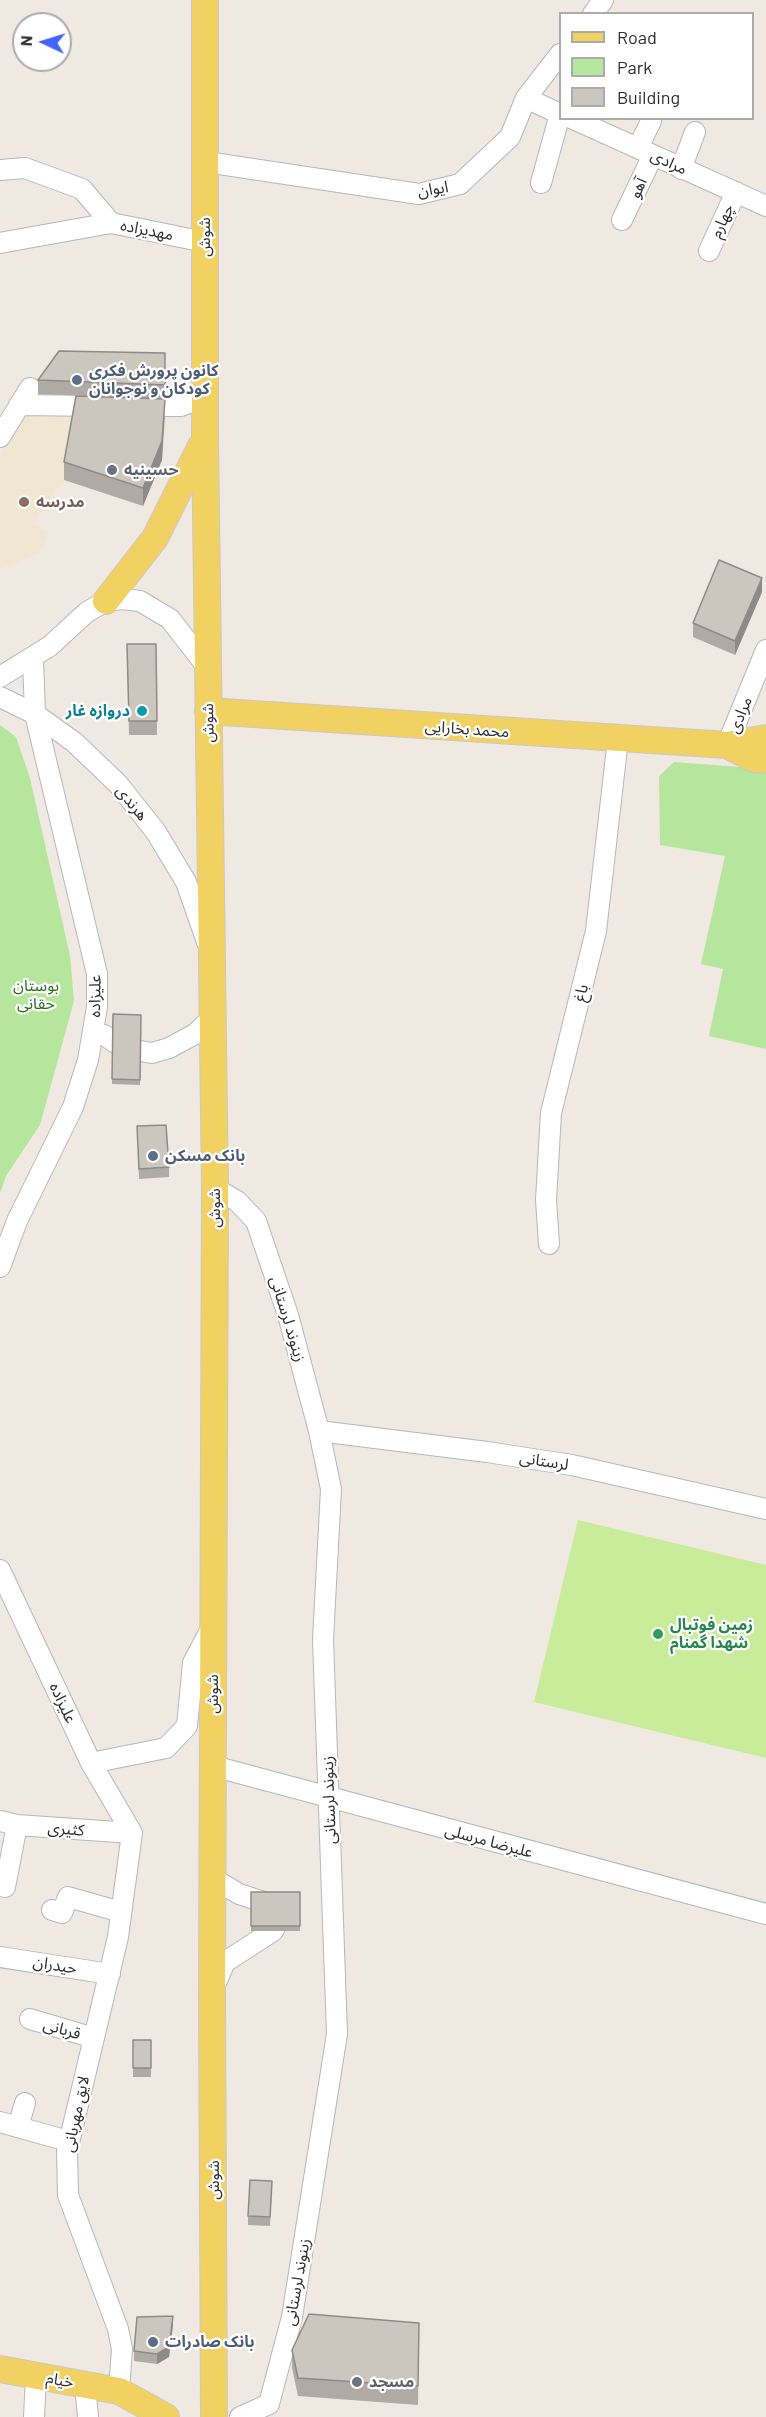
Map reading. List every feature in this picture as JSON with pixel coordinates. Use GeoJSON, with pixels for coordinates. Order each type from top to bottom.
{"type":"FeatureCollection","features":[{"type":"Feature","properties":{"kind":"main road","name":"شوش"},"geometry":{"type":"LineString","coordinates":[[205,0],[205,437],[215,1188],[212,1994],[214,2417]]}},
{"type":"Feature","properties":{"kind":"main road"},"geometry":{"type":"LineString","coordinates":[[106,601],[154,538],[182,489],[205,437]]}},
{"type":"Feature","properties":{"kind":"main road","name":"محمد بخارایی"},"geometry":{"type":"LineString","coordinates":[[208,711],[727,746],[766,738]]}},
{"type":"Feature","properties":{"kind":"main road","name":"محمد بخارایی"},"geometry":{"type":"LineString","coordinates":[[727,746],[753,759],[766,760]]}},
{"type":"Feature","properties":{"kind":"main road","name":"خیام"},"geometry":{"type":"LineString","coordinates":[[0,2369],[119,2391],[165,2417]]}},
{"type":"Feature","properties":{"kind":"street","name":"ایوان"},"geometry":{"type":"LineString","coordinates":[[206,162],[420,194],[460,184],[510,137],[526,98],[559,57]]}},
{"type":"Feature","properties":{"kind":"street"},"geometry":{"type":"LineString","coordinates":[[526,98],[559,114]]}},
{"type":"Feature","properties":{"kind":"street"},"geometry":{"type":"LineString","coordinates":[[540,183],[559,117]]}},
{"type":"Feature","properties":{"kind":"street","name":"مرادی"},"geometry":{"type":"LineString","coordinates":[[576,120],[766,206]]}},
{"type":"Feature","properties":{"kind":"street","name":"آهو"},"geometry":{"type":"LineString","coordinates":[[622,220],[646,152],[651,121]]}},
{"type":"Feature","properties":{"kind":"street"},"geometry":{"type":"LineString","coordinates":[[681,169],[695,132]]}},
{"type":"Feature","properties":{"kind":"street","name":"مهدیزاده"},"geometry":{"type":"LineString","coordinates":[[0,170],[25,168],[82,189],[111,223],[205,242]]}},
{"type":"Feature","properties":{"kind":"street","name":"چهارم"},"geometry":{"type":"LineString","coordinates":[[709,251],[736,192]]}},
{"type":"Feature","properties":{"kind":"street"},"geometry":{"type":"LineString","coordinates":[[0,243],[111,223]]}},
{"type":"Feature","properties":{"kind":"street"},"geometry":{"type":"LineString","coordinates":[[0,437],[30,388]]}},
{"type":"Feature","properties":{"kind":"street"},"geometry":{"type":"LineString","coordinates":[[19,405],[181,406],[206,396]]}},
{"type":"Feature","properties":{"kind":"street"},"geometry":{"type":"LineString","coordinates":[[0,677],[33,659],[87,612],[106,601],[140,601],[153,607],[170,619],[208,669]]}},
{"type":"Feature","properties":{"kind":"street","name":"مرادی"},"geometry":{"type":"LineString","coordinates":[[727,746],[766,650]]}},
{"type":"Feature","properties":{"kind":"street","name":"علیزاده"},"geometry":{"type":"LineString","coordinates":[[0,1267],[17,1221],[76,1098],[88,1060],[97,1007],[95,964],[35,714],[33,659]]}},
{"type":"Feature","properties":{"kind":"street","name":"هرندی"},"geometry":{"type":"LineString","coordinates":[[0,697],[35,714],[74,742],[118,784],[156,832],[186,882],[211,953]]}},
{"type":"Feature","properties":{"kind":"street","name":"باغ"},"geometry":{"type":"LineString","coordinates":[[549,1244],[546,1200],[551,1113],[596,931],[618,739]]}},
{"type":"Feature","properties":{"kind":"street"},"geometry":{"type":"LineString","coordinates":[[104,1035],[123,1048],[152,1053],[169,1048],[211,1019]]}},
{"type":"Feature","properties":{"kind":"street","name":"زینوند لرستانی"},"geometry":{"type":"LineString","coordinates":[[215,1188],[237,1201],[256,1221],[288,1315],[319,1431],[331,1489],[323,1640],[337,2034],[292,2317],[269,2404],[240,2417]]}},
{"type":"Feature","properties":{"kind":"street","name":"لرستانی"},"geometry":{"type":"LineString","coordinates":[[319,1431],[487,1452],[572,1466],[766,1509]]}},
{"type":"Feature","properties":{"kind":"street","name":"علیزاده"},"geometry":{"type":"LineString","coordinates":[[0,1570],[91,1763],[132,1833]]}},
{"type":"Feature","properties":{"kind":"street"},"geometry":{"type":"LineString","coordinates":[[91,1763],[166,1748],[187,1726],[194,1663],[214,1623]]}},
{"type":"Feature","properties":{"kind":"street","name":"علیرضا مرسلی"},"geometry":{"type":"LineString","coordinates":[[213,1766],[766,1914]]}},
{"type":"Feature","properties":{"kind":"street"},"geometry":{"type":"LineString","coordinates":[[5,1887],[9,1823]]}},
{"type":"Feature","properties":{"kind":"street","name":"کثیری"},"geometry":{"type":"LineString","coordinates":[[9,1823],[132,1833]]}},
{"type":"Feature","properties":{"kind":"street","name":"لایق مهربانی"},"geometry":{"type":"LineString","coordinates":[[119,2391],[122,2349],[118,2330],[68,2194],[68,2142],[110,1974],[132,1833]]}},
{"type":"Feature","properties":{"kind":"street"},"geometry":{"type":"LineString","coordinates":[[212,1994],[225,1962],[264,1938],[277,1923],[277,1911],[273,1905],[239,1894],[214,1879]]}},
{"type":"Feature","properties":{"kind":"street"},"geometry":{"type":"LineString","coordinates":[[52,1910],[62,1913],[68,1897],[121,1912]]}},
{"type":"Feature","properties":{"kind":"street","name":"حیدران"},"geometry":{"type":"LineString","coordinates":[[0,1957],[110,1974]]}},
{"type":"Feature","properties":{"kind":"street","name":"قربانی"},"geometry":{"type":"LineString","coordinates":[[30,2019],[94,2038]]}},
{"type":"Feature","properties":{"kind":"street"},"geometry":{"type":"LineString","coordinates":[[25,2103],[9,2125],[68,2142]]}},
{"type":"Feature","properties":{"kind":"street"},"geometry":{"type":"LineString","coordinates":[[34,2417],[36,2376]]}},
{"type":"Feature","properties":{"kind":"street"},"geometry":{"type":"LineString","coordinates":[[85,2385],[88,2417]]}},
{"type":"Feature","properties":{"kind":"shaded area","name":"مدرسه"},"geometry":{"type":"Polygon","coordinates":[[[76,414],[64,480],[33,523],[48,532],[40,553],[0,569],[0,456],[24,415],[76,414]]]}},
{"type":"Feature","properties":{"kind":"green space","name":"بوستان حقانی"},"geometry":{"type":"Polygon","coordinates":[[[0,725],[16,737],[30,778],[70,956],[74,1001],[40,1125],[6,1176],[0,1193],[0,725]]]}},
{"type":"Feature","properties":{"kind":"green space"},"geometry":{"type":"Polygon","coordinates":[[[674,762],[766,769],[766,1049],[709,1036],[723,969],[701,964],[725,856],[660,845],[659,776],[674,762]]]}},
{"type":"Feature","properties":{"kind":"green space","name":"زمین فوتبال شهدا گمنام"},"geometry":{"type":"Polygon","coordinates":[[[578,1520],[766,1565],[766,1758],[534,1702],[578,1520]]]}},
{"type":"Feature","properties":{"kind":"building"},"geometry":{"type":"Polygon","coordinates":[[[59,351],[165,353],[165,385],[38,380],[59,351]]]}},
{"type":"Feature","properties":{"kind":"building","name":"حسینیه"},"geometry":{"type":"Polygon","coordinates":[[[76,396],[165,399],[162,441],[143,488],[64,462],[76,396]]]}},
{"type":"Feature","properties":{"kind":"building"},"geometry":{"type":"Polygon","coordinates":[[[719,560],[762,578],[735,641],[693,623],[719,560]]]}},
{"type":"Feature","properties":{"kind":"building"},"geometry":{"type":"Polygon","coordinates":[[[127,644],[156,644],[157,721],[129,721],[127,644]]]}},
{"type":"Feature","properties":{"kind":"building"},"geometry":{"type":"Polygon","coordinates":[[[113,1014],[141,1015],[140,1080],[112,1079],[113,1014]]]}},
{"type":"Feature","properties":{"kind":"building","name":"بانک مسکن"},"geometry":{"type":"Polygon","coordinates":[[[166,1125],[169,1167],[139,1169],[137,1126],[166,1125]]]}},
{"type":"Feature","properties":{"kind":"building"},"geometry":{"type":"Polygon","coordinates":[[[251,1892],[300,1892],[300,1926],[251,1926],[251,1892]]]}},
{"type":"Feature","properties":{"kind":"building"},"geometry":{"type":"Polygon","coordinates":[[[133,2040],[151,2040],[151,2068],[133,2068],[133,2040]]]}},
{"type":"Feature","properties":{"kind":"building"},"geometry":{"type":"Polygon","coordinates":[[[250,2180],[272,2181],[270,2217],[248,2216],[250,2180]]]}},
{"type":"Feature","properties":{"kind":"building","name":"مسجد"},"geometry":{"type":"Polygon","coordinates":[[[309,2314],[419,2323],[418,2386],[298,2378],[292,2350],[309,2314]]]}},
{"type":"Feature","properties":{"kind":"building","name":"بانک صادرات"},"geometry":{"type":"Polygon","coordinates":[[[173,2316],[169,2347],[157,2354],[134,2351],[137,2317],[173,2316]]]}},
{"type":"Feature","properties":{"kind":"place","name":"کانون پرورش فکری کودکان و نوجوانان"},"geometry":{"type":"Point","coordinates":[77,380]}},
{"type":"Feature","properties":{"kind":"place","name":"حسینیه"},"geometry":{"type":"Point","coordinates":[112,470]}},
{"type":"Feature","properties":{"kind":"place","name":"مدرسه"},"geometry":{"type":"Point","coordinates":[24,502]}},
{"type":"Feature","properties":{"kind":"place","name":"دروازه غار"},"geometry":{"type":"Point","coordinates":[142,711]}},
{"type":"Feature","properties":{"kind":"place","name":"بانک مسکن"},"geometry":{"type":"Point","coordinates":[153,1156]}},
{"type":"Feature","properties":{"kind":"place","name":"زمین فوتبال شهدا گمنام"},"geometry":{"type":"Point","coordinates":[658,1634]}},
{"type":"Feature","properties":{"kind":"place","name":"بانک صادرات"},"geometry":{"type":"Point","coordinates":[153,2342]}},
{"type":"Feature","properties":{"kind":"place","name":"مسجد"},"geometry":{"type":"Point","coordinates":[357,2382]}}]}
